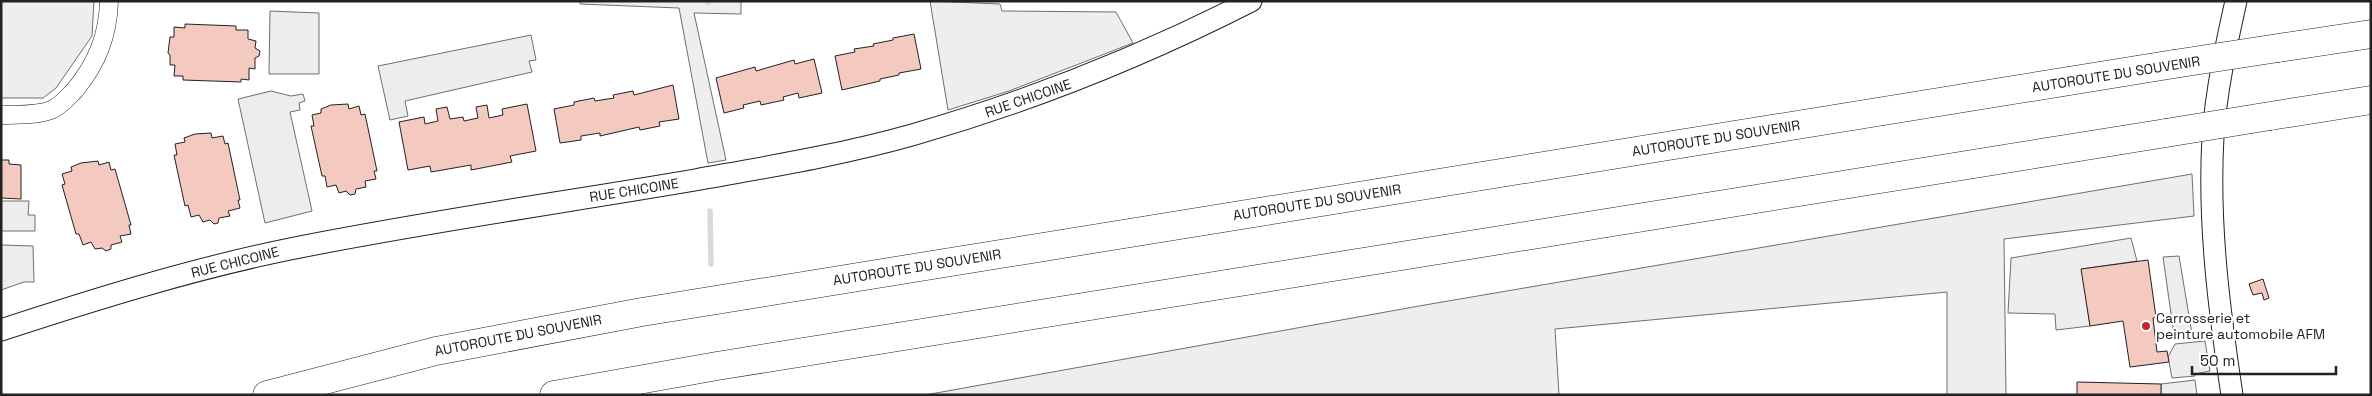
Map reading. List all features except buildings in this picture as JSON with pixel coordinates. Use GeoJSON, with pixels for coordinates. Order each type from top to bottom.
{"type":"FeatureCollection","features":[{"type":"Feature","properties":{"kind":"highway","name":"AUTOROUTE DU SOUVENIR"},"geometry":{"type":"LineString","coordinates":[[267,395],[436,351],[642,312],[2174,64],[2371,34]]}},
{"type":"Feature","properties":{"kind":"highway"},"geometry":{"type":"LineString","coordinates":[[554,395],[726,364],[2371,100]]}},
{"type":"Feature","properties":{"kind":"street"},"geometry":{"type":"LineString","coordinates":[[1,115],[45,112],[54,109],[66,99],[93,65],[105,37],[109,1]]}},
{"type":"Feature","properties":{"kind":"street","name":"RUE CHICOINE"},"geometry":{"type":"LineString","coordinates":[[1,330],[132,289],[291,249],[384,230],[746,171],[909,136],[1013,104],[1069,84],[1170,41],[1251,1]]}},
{"type":"Feature","properties":{"kind":"street"},"geometry":{"type":"LineString","coordinates":[[2232,395],[2215,255],[2212,179],[2218,90],[2236,1]]}},
{"type":"Feature","properties":{"kind":"shaded area"},"geometry":{"type":"Polygon","coordinates":[[[1,1],[94,1],[92,36],[56,88],[43,98],[1,98],[1,1]]]}},
{"type":"Feature","properties":{"kind":"shaded area"},"geometry":{"type":"Polygon","coordinates":[[[580,1],[741,1],[741,14],[694,13],[726,160],[708,163],[679,8],[580,4],[580,1]]]}},
{"type":"Feature","properties":{"kind":"shaded area"},"geometry":{"type":"Polygon","coordinates":[[[930,1],[1000,4],[1002,11],[1116,12],[1133,43],[1009,91],[948,110],[930,1]]]}},
{"type":"Feature","properties":{"kind":"shaded area"},"geometry":{"type":"Polygon","coordinates":[[[270,11],[319,13],[319,74],[269,74],[270,11]]]}},
{"type":"Feature","properties":{"kind":"shaded area"},"geometry":{"type":"Polygon","coordinates":[[[531,35],[536,60],[529,61],[532,72],[405,101],[408,116],[390,120],[378,66],[531,35]]]}},
{"type":"Feature","properties":{"kind":"shaded area"},"geometry":{"type":"Polygon","coordinates":[[[271,91],[291,96],[303,94],[305,101],[299,103],[300,110],[290,112],[312,211],[265,223],[238,99],[271,91]]]}},
{"type":"Feature","properties":{"kind":"shaded area"},"geometry":{"type":"Polygon","coordinates":[[[2192,174],[2194,216],[2004,239],[2006,395],[1947,395],[1947,292],[1555,329],[1559,395],[925,395],[1419,306],[2192,174]]]}},
{"type":"Feature","properties":{"kind":"shaded area"},"geometry":{"type":"Polygon","coordinates":[[[1,201],[29,201],[28,215],[35,215],[35,231],[1,231],[1,201]]]}},
{"type":"Feature","properties":{"kind":"shaded area"},"geometry":{"type":"Polygon","coordinates":[[[2131,238],[2137,261],[2082,269],[2090,326],[2056,330],[2055,314],[2008,313],[2011,258],[2131,238]]]}},
{"type":"Feature","properties":{"kind":"shaded area"},"geometry":{"type":"Polygon","coordinates":[[[1,245],[33,246],[34,282],[24,282],[1,290],[1,245]]]}},
{"type":"Feature","properties":{"kind":"shaded area"},"geometry":{"type":"Polygon","coordinates":[[[2179,256],[2192,334],[2174,335],[2163,257],[2179,256]]]}},
{"type":"Feature","properties":{"kind":"shaded area"},"geometry":{"type":"Polygon","coordinates":[[[2205,341],[2210,371],[2195,374],[2195,376],[2172,378],[2168,357],[2175,344],[2205,341]]]}},
{"type":"Feature","properties":{"kind":"shaded area"},"geometry":{"type":"Polygon","coordinates":[[[2195,380],[2197,395],[2161,395],[2161,384],[2195,380]]]}},
{"type":"Feature","properties":{"kind":"waterway"},"geometry":{"type":"LineString","coordinates":[[710,211],[711,264]]}},
{"type":"Feature","properties":{"kind":"place","name":"Carrosserie et peinture automobile AFM"},"geometry":{"type":"Point","coordinates":[2146,326]}}]}
